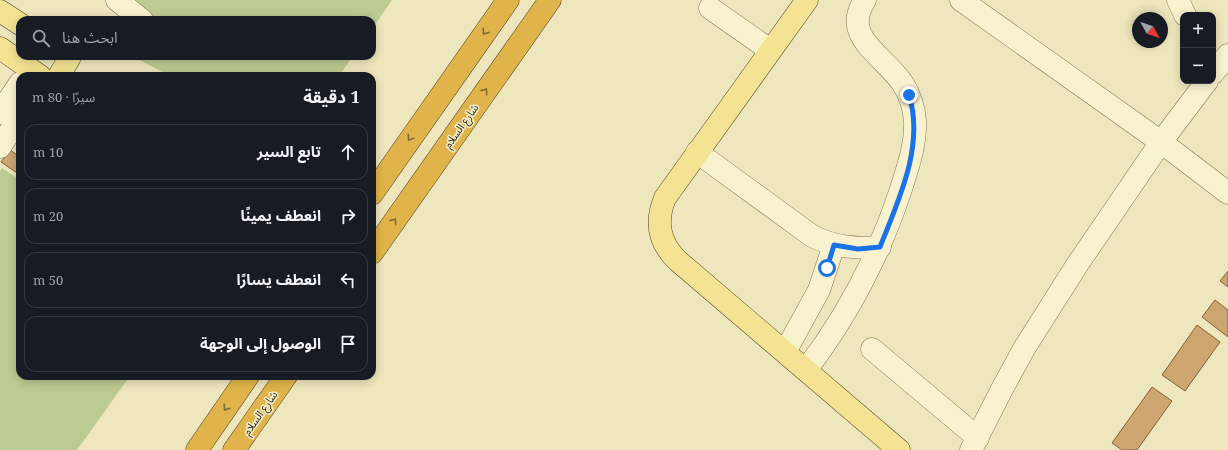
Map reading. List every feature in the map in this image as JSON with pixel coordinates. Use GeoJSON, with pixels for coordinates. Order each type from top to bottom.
{"type":"FeatureCollection","features":[{"type":"Feature","properties":{"kind":"highway"},"geometry":{"type":"LineString","coordinates":[[376,188],[508,0]]}},
{"type":"Feature","properties":{"kind":"highway","name":"شارع السلام"},"geometry":{"type":"LineString","coordinates":[[376,247],[550,0]]}},
{"type":"Feature","properties":{"kind":"highway"},"geometry":{"type":"LineString","coordinates":[[197,450],[245,380]]}},
{"type":"Feature","properties":{"kind":"highway","name":"شارع السلام"},"geometry":{"type":"LineString","coordinates":[[234,450],[283,380]]}},
{"type":"Feature","properties":{"kind":"main road"},"geometry":{"type":"LineString","coordinates":[[807,0],[665,198],[661,207],[659,227],[665,246],[678,260],[899,450]]}},
{"type":"Feature","properties":{"kind":"main road"},"geometry":{"type":"LineString","coordinates":[[0,11],[16,21]]}},
{"type":"Feature","properties":{"kind":"main road"},"geometry":{"type":"LineString","coordinates":[[0,48],[25,72]]}},
{"type":"Feature","properties":{"kind":"main road"},"geometry":{"type":"LineString","coordinates":[[61,72],[68,60]]}},
{"type":"Feature","properties":{"kind":"street"},"geometry":{"type":"LineString","coordinates":[[117,0],[137,16]]}},
{"type":"Feature","properties":{"kind":"street"},"geometry":{"type":"LineString","coordinates":[[806,370],[847,311],[880,247],[905,178],[915,135],[915,120],[911,101],[903,84],[865,42],[858,30],[857,16],[865,0]]}},
{"type":"Feature","properties":{"kind":"street"},"geometry":{"type":"LineString","coordinates":[[961,0],[1161,142],[1228,193]]}},
{"type":"Feature","properties":{"kind":"street"},"geometry":{"type":"LineString","coordinates":[[1178,0],[1184,12]]}},
{"type":"Feature","properties":{"kind":"street"},"geometry":{"type":"LineString","coordinates":[[710,8],[770,50]]}},
{"type":"Feature","properties":{"kind":"street"},"geometry":{"type":"LineString","coordinates":[[1216,69],[1228,55]]}},
{"type":"Feature","properties":{"kind":"street"},"geometry":{"type":"LineString","coordinates":[[872,349],[974,444],[1025,347],[1077,265],[1161,142],[1205,84]]}},
{"type":"Feature","properties":{"kind":"street"},"geometry":{"type":"LineString","coordinates":[[0,113],[16,93]]}},
{"type":"Feature","properties":{"kind":"street"},"geometry":{"type":"LineString","coordinates":[[1,142],[16,121]]}},
{"type":"Feature","properties":{"kind":"street"},"geometry":{"type":"LineString","coordinates":[[697,152],[802,230],[823,241],[834,245],[858,249],[880,247]]}},
{"type":"Feature","properties":{"kind":"street"},"geometry":{"type":"LineString","coordinates":[[785,352],[819,290],[834,245]]}},
{"type":"Feature","properties":{"kind":"green space"},"geometry":{"type":"Polygon","coordinates":[[[119,0],[392,0],[376,23],[376,16],[121,16],[119,0]]]}},
{"type":"Feature","properties":{"kind":"green space"},"geometry":{"type":"Polygon","coordinates":[[[140,60],[350,60],[342,72],[162,72],[140,60]]]}},
{"type":"Feature","properties":{"kind":"green space"},"geometry":{"type":"Polygon","coordinates":[[[2,168],[16,177],[16,380],[127,380],[77,450],[0,450],[0,171],[2,168]]]}},
{"type":"Feature","properties":{"kind":"building"},"geometry":{"type":"Polygon","coordinates":[[[10,150],[16,154],[16,172],[1,162],[10,150]]]}},
{"type":"Feature","properties":{"kind":"building"},"geometry":{"type":"Polygon","coordinates":[[[1228,271],[1228,287],[1220,281],[1228,271]]]}},
{"type":"Feature","properties":{"kind":"building"},"geometry":{"type":"Polygon","coordinates":[[[1215,300],[1228,310],[1228,337],[1202,317],[1215,300]]]}},
{"type":"Feature","properties":{"kind":"building"},"geometry":{"type":"Polygon","coordinates":[[[1197,325],[1220,342],[1185,391],[1162,375],[1197,325]]]}},
{"type":"Feature","properties":{"kind":"building"},"geometry":{"type":"Polygon","coordinates":[[[1152,387],[1172,401],[1137,450],[1122,450],[1112,443],[1152,387]]]}},
{"type":"Feature","properties":{"kind":"route"},"geometry":{"type":"LineString","coordinates":[[827,268],[834,245],[858,249],[880,247],[905,178],[913,149],[915,120],[909,95]]}}]}
